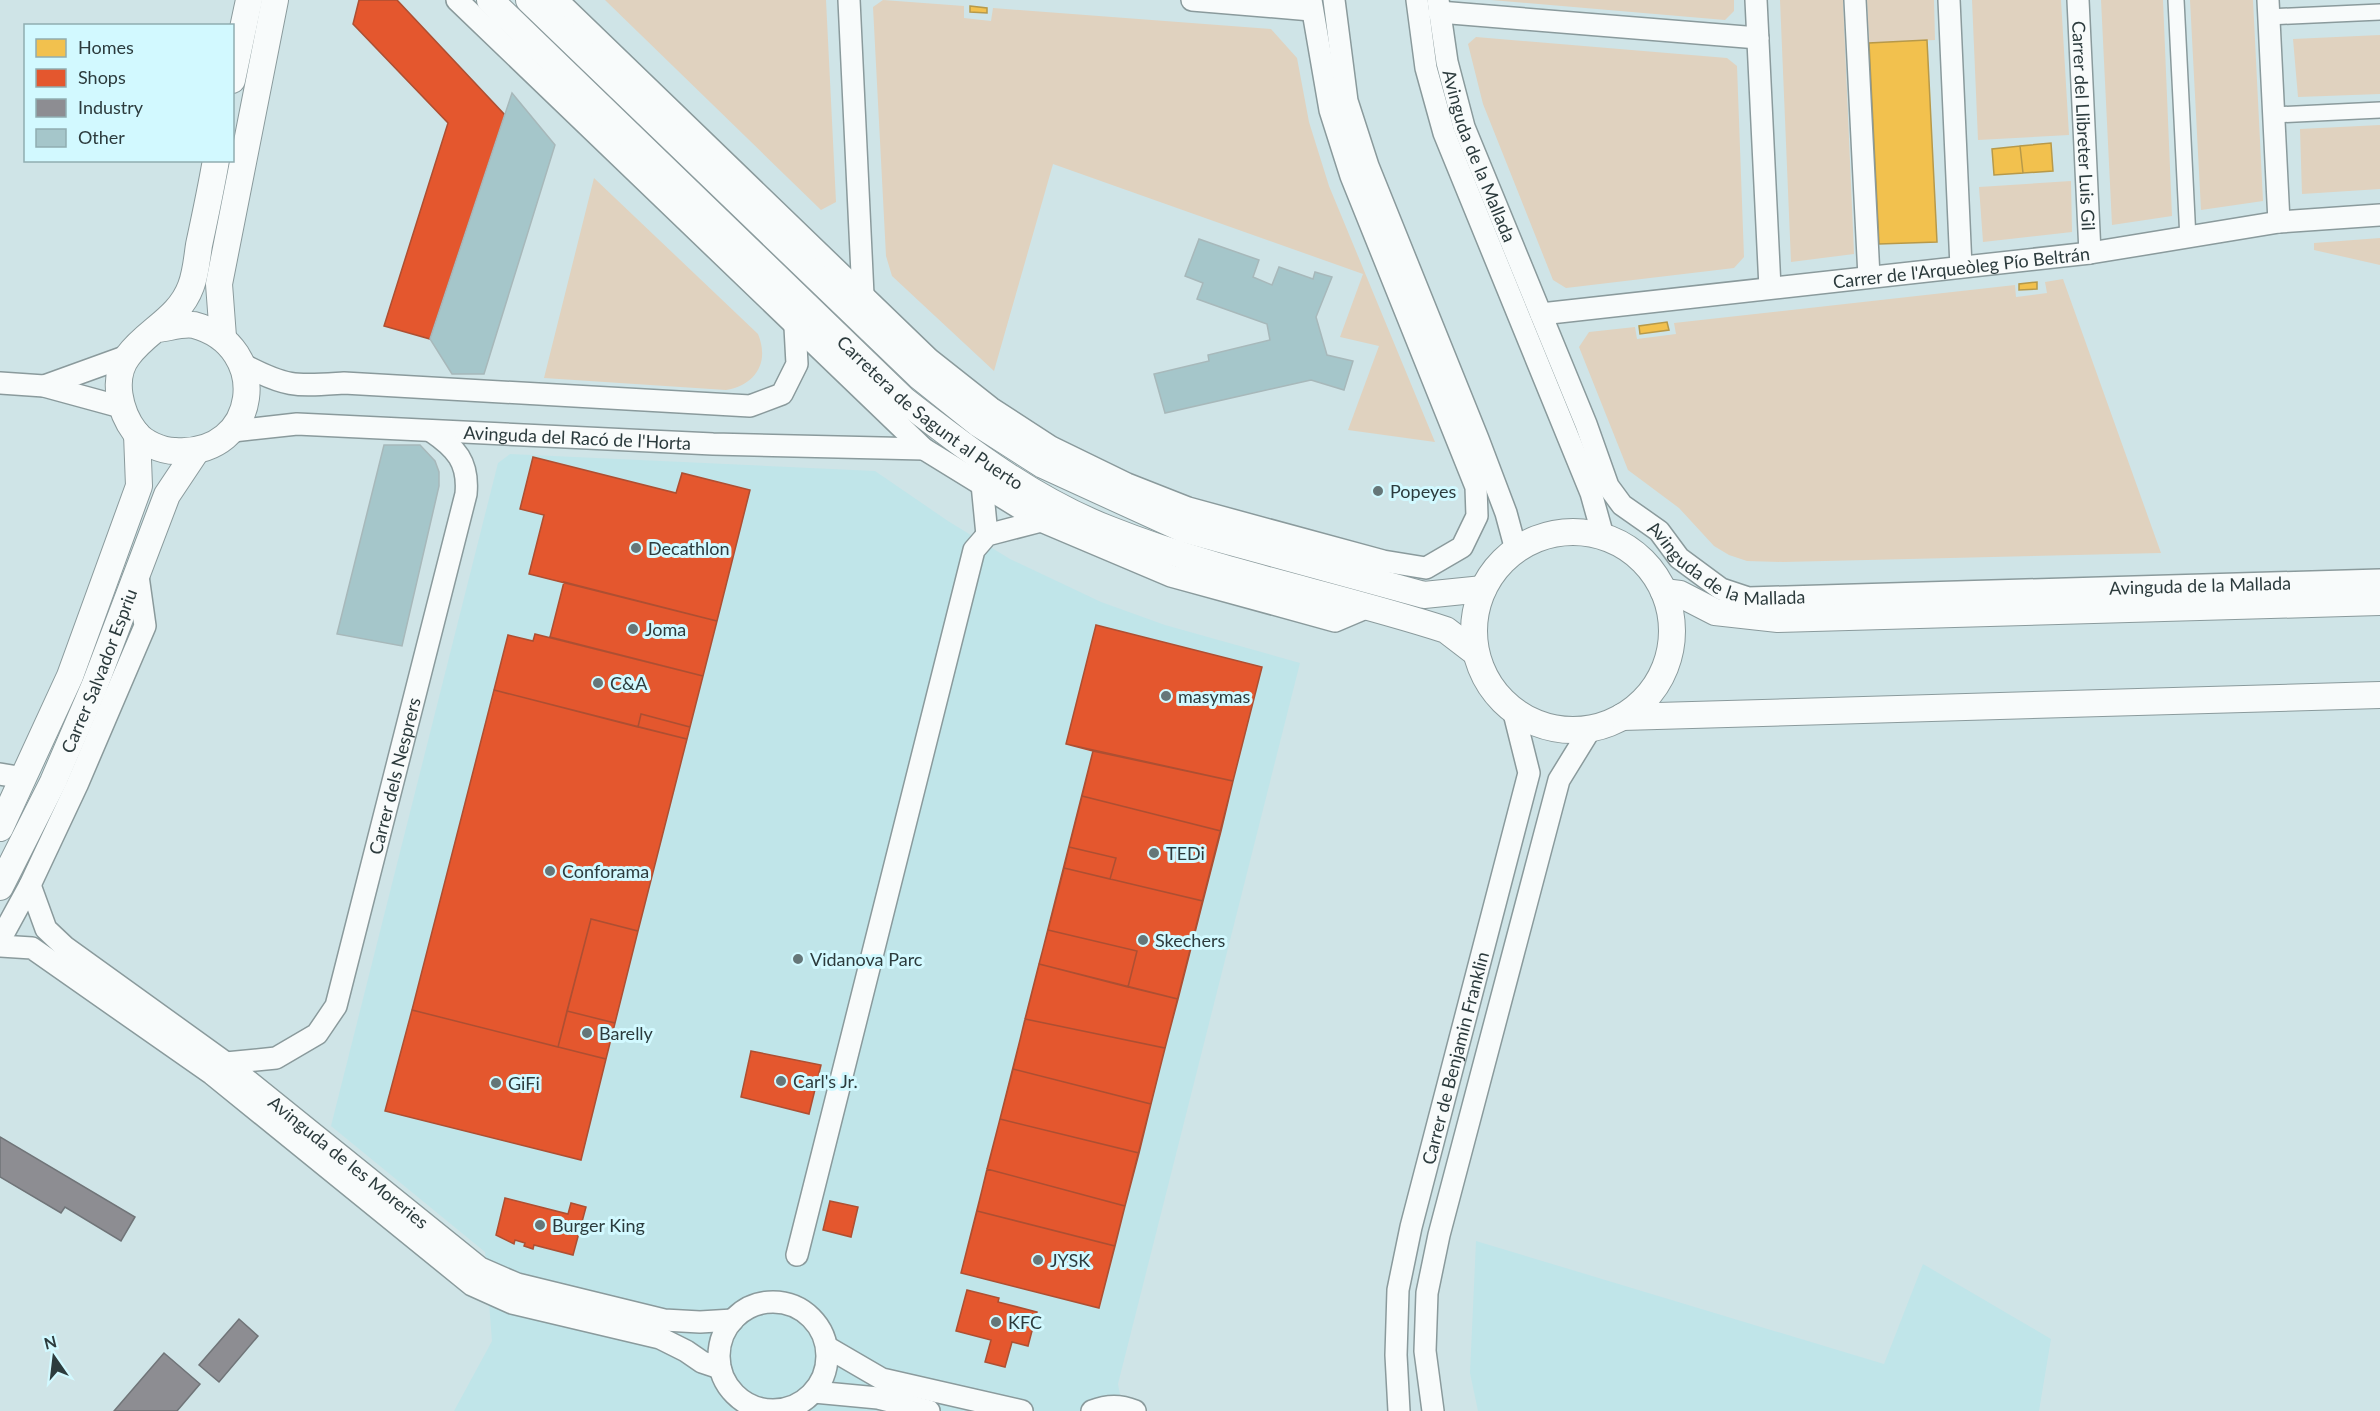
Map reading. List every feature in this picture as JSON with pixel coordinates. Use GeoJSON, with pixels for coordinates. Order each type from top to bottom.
{"type":"FeatureCollection","features":[{"type":"Feature","properties":{"kind":"street"},"geometry":{"type":"LineString","coordinates":[[234,71],[249,0]]}},
{"type":"Feature","properties":{"kind":"street"},"geometry":{"type":"LineString","coordinates":[[223,337],[219,284],[275,0]]}},
{"type":"Feature","properties":{"kind":"street"},"geometry":{"type":"LineString","coordinates":[[457,0],[924,449],[1041,521],[1171,576],[1335,621],[1368,607]]}},
{"type":"Feature","properties":{"kind":"street","name":"Carretera de Sagunt al Puerto"},"geometry":{"type":"LineString","coordinates":[[490,0],[904,400],[963,446],[1030,490],[1108,530],[1174,553],[1446,630],[1476,652]]}},
{"type":"Feature","properties":{"kind":"street","name":"Carretera de Sagunt al Puerto"},"geometry":{"type":"LineString","coordinates":[[529,0],[919,376],[979,424],[1043,465],[1183,529],[1424,595],[1483,589]]}},
{"type":"Feature","properties":{"kind":"street"},"geometry":{"type":"LineString","coordinates":[[557,0],[929,359],[991,408],[1051,447],[1127,484],[1188,508],[1360,555],[1426,568],[1462,548],[1477,516],[1476,486],[1351,176],[1330,110],[1311,5],[1192,0]]}},
{"type":"Feature","properties":{"kind":"street"},"geometry":{"type":"LineString","coordinates":[[849,0],[863,295]]}},
{"type":"Feature","properties":{"kind":"street"},"geometry":{"type":"LineString","coordinates":[[1334,0],[1347,101],[1368,166],[1484,455],[1506,513],[1516,550]]}},
{"type":"Feature","properties":{"kind":"street","name":"Avinguda de la Mallada"},"geometry":{"type":"LineString","coordinates":[[1417,0],[1426,68],[1444,133],[1591,493],[1603,536]]}},
{"type":"Feature","properties":{"kind":"street"},"geometry":{"type":"LineString","coordinates":[[1756,0],[1770,288]]}},
{"type":"Feature","properties":{"kind":"street"},"geometry":{"type":"LineString","coordinates":[[1856,0],[1869,277]]}},
{"type":"Feature","properties":{"kind":"street"},"geometry":{"type":"LineString","coordinates":[[1949,0],[1960,267]]}},
{"type":"Feature","properties":{"kind":"street","name":"Carrer del Llibreter Luis Gil"},"geometry":{"type":"LineString","coordinates":[[2078,0],[2090,253]]}},
{"type":"Feature","properties":{"kind":"street"},"geometry":{"type":"LineString","coordinates":[[2176,0],[2188,239]]}},
{"type":"Feature","properties":{"kind":"street"},"geometry":{"type":"LineString","coordinates":[[1438,6],[1758,38]]}},
{"type":"Feature","properties":{"kind":"street","name":"Avinguda de la Mallada"},"geometry":{"type":"LineString","coordinates":[[1438,6],[1447,62],[1464,127],[1586,424],[1608,486],[1622,505],[1659,531],[1678,558],[1721,589],[1748,598],[2380,580]]}},
{"type":"Feature","properties":{"kind":"street"},"geometry":{"type":"LineString","coordinates":[[2279,222],[2268,9],[2380,12]]}},
{"type":"Feature","properties":{"kind":"street"},"geometry":{"type":"LineString","coordinates":[[2273,115],[2380,110]]}},
{"type":"Feature","properties":{"kind":"street"},"geometry":{"type":"LineString","coordinates":[[44,386],[127,356],[177,310],[192,285],[216,162]]}},
{"type":"Feature","properties":{"kind":"street","name":"Carrer de l'Arqueòleg Pío Beltrán"},"geometry":{"type":"LineString","coordinates":[[1541,314],[2090,253],[2188,239],[2279,222],[2380,215]]}},
{"type":"Feature","properties":{"kind":"street"},"geometry":{"type":"LineString","coordinates":[[158,329],[191,324],[223,337],[244,365],[276,382],[298,386],[344,382],[750,406],[782,394],[797,364],[795,327]]}},
{"type":"Feature","properties":{"kind":"street"},"geometry":{"type":"LineString","coordinates":[[127,356],[119,381],[121,407],[137,434],[164,451],[195,453],[216,446],[232,431],[247,402],[244,365]]}},
{"type":"Feature","properties":{"kind":"street"},"geometry":{"type":"LineString","coordinates":[[0,383],[44,386],[121,407]]}},
{"type":"Feature","properties":{"kind":"street","name":"Avinguda del Racó de l'Horta"},"geometry":{"type":"LineString","coordinates":[[232,431],[297,424],[713,444],[924,449]]}},
{"type":"Feature","properties":{"kind":"street"},"geometry":{"type":"LineString","coordinates":[[1574,451],[1586,424]]}},
{"type":"Feature","properties":{"kind":"street","name":"Carrer dels Nesprers"},"geometry":{"type":"LineString","coordinates":[[226,1063],[276,1058],[317,1034],[336,1006],[466,494],[468,475],[453,446],[431,430]]}},
{"type":"Feature","properties":{"kind":"street","name":"Carrer Salvador Espriu"},"geometry":{"type":"LineString","coordinates":[[0,828],[12,776],[70,676],[140,486],[137,434]]}},
{"type":"Feature","properties":{"kind":"street"},"geometry":{"type":"LineString","coordinates":[[1460,447],[1484,455]]}},
{"type":"Feature","properties":{"kind":"street","name":"Carrer Salvador Espriu"},"geometry":{"type":"LineString","coordinates":[[0,887],[53,782],[138,576],[167,495],[195,453]]}},
{"type":"Feature","properties":{"kind":"street"},"geometry":{"type":"LineString","coordinates":[[982,484],[987,535]]}},
{"type":"Feature","properties":{"kind":"street"},"geometry":{"type":"LineString","coordinates":[[796,1256],[974,550],[987,535],[1041,521]]}},
{"type":"Feature","properties":{"kind":"street"},"geometry":{"type":"LineString","coordinates":[[1583,532],[1603,536],[1621,544],[1640,558],[1657,577],[1665,592],[1672,621],[1672,639],[1666,665],[1657,684],[1643,701],[1622,717],[1591,728],[1574,730],[1550,727],[1527,718],[1513,709],[1490,684],[1476,652],[1474,621],[1483,589],[1494,571],[1516,550],[1534,540],[1558,533],[1583,532]]}},
{"type":"Feature","properties":{"kind":"street"},"geometry":{"type":"LineString","coordinates":[[1360,555],[1382,582]]}},
{"type":"Feature","properties":{"kind":"street"},"geometry":{"type":"LineString","coordinates":[[0,940],[30,885],[117,696],[145,626],[138,576]]}},
{"type":"Feature","properties":{"kind":"street"},"geometry":{"type":"LineString","coordinates":[[1665,592],[1680,594],[1714,612],[1783,619],[2380,602]]}},
{"type":"Feature","properties":{"kind":"street"},"geometry":{"type":"LineString","coordinates":[[1783,619],[1815,596]]}},
{"type":"Feature","properties":{"kind":"street"},"geometry":{"type":"LineString","coordinates":[[1622,717],[2380,695]]}},
{"type":"Feature","properties":{"kind":"street","name":"Carrer de Benjamin Franklin"},"geometry":{"type":"LineString","coordinates":[[1399,1411],[1396,1355],[1398,1290],[1411,1227],[1529,773],[1513,709]]}},
{"type":"Feature","properties":{"kind":"street","name":"Carrer de Benjamin Franklin"},"geometry":{"type":"LineString","coordinates":[[1433,1411],[1425,1351],[1426,1293],[1439,1235],[1559,780],[1591,728]]}},
{"type":"Feature","properties":{"kind":"street","name":"Avinguda de les Moreries"},"geometry":{"type":"LineString","coordinates":[[30,885],[46,929],[65,947],[226,1063],[480,1268],[517,1284],[664,1320],[700,1322],[733,1320]]}},
{"type":"Feature","properties":{"kind":"street","name":"Avinguda de les Moreries"},"geometry":{"type":"LineString","coordinates":[[0,946],[32,948],[212,1074],[472,1285],[512,1304],[660,1338],[686,1350],[702,1362],[720,1368]]}},
{"type":"Feature","properties":{"kind":"street"},"geometry":{"type":"LineString","coordinates":[[769,1302],[794,1306],[815,1322],[827,1347],[827,1363],[823,1378],[814,1392],[797,1405],[777,1410],[758,1408],[740,1400],[728,1386],[720,1368],[721,1343],[733,1320],[755,1305],[769,1302]]}},
{"type":"Feature","properties":{"kind":"street"},"geometry":{"type":"LineString","coordinates":[[827,1347],[882,1379],[1022,1411]]}},
{"type":"Feature","properties":{"kind":"street"},"geometry":{"type":"LineString","coordinates":[[814,1392],[878,1398],[929,1411]]}},
{"type":"Feature","properties":{"kind":"street"},"geometry":{"type":"LineString","coordinates":[[1092,1411],[1105,1406],[1123,1406],[1135,1411]]}},
{"type":"Feature","properties":{"kind":"shaded area"},"geometry":{"type":"Polygon","coordinates":[[[605,0],[826,0],[836,202],[821,210],[605,0]]]}},
{"type":"Feature","properties":{"kind":"shaded area"},"geometry":{"type":"Polygon","coordinates":[[[883,0],[964,6],[964,18],[991,21],[993,8],[1271,29],[1297,58],[1309,122],[1329,186],[1435,442],[1348,430],[1379,346],[1340,337],[1363,274],[1053,164],[994,371],[892,276],[886,256],[873,7],[883,0]]]}},
{"type":"Feature","properties":{"kind":"shaded area"},"geometry":{"type":"Polygon","coordinates":[[[1491,0],[1734,0],[1734,11],[1725,20],[1491,0]]]}},
{"type":"Feature","properties":{"kind":"shaded area"},"geometry":{"type":"Polygon","coordinates":[[[1780,0],[1843,0],[1854,254],[1791,262],[1780,0]]]}},
{"type":"Feature","properties":{"kind":"shaded area"},"geometry":{"type":"Polygon","coordinates":[[[1867,0],[1934,0],[1935,40],[1869,43],[1867,0]]]}},
{"type":"Feature","properties":{"kind":"shaded area"},"geometry":{"type":"Polygon","coordinates":[[[1972,0],[2061,0],[2069,135],[1978,140],[1972,0]]]}},
{"type":"Feature","properties":{"kind":"shaded area"},"geometry":{"type":"Polygon","coordinates":[[[2101,0],[2163,0],[2172,216],[2112,225],[2101,0]]]}},
{"type":"Feature","properties":{"kind":"shaded area"},"geometry":{"type":"Polygon","coordinates":[[[2190,0],[2253,0],[2263,201],[2201,210],[2190,0]]]}},
{"type":"Feature","properties":{"kind":"shaded area"},"geometry":{"type":"Polygon","coordinates":[[[2380,35],[2380,94],[2298,97],[2293,39],[2380,35]]]}},
{"type":"Feature","properties":{"kind":"shaded area"},"geometry":{"type":"Polygon","coordinates":[[[1476,37],[1727,58],[1737,66],[1744,257],[1734,268],[1566,288],[1553,280],[1483,104],[1468,44],[1476,37]]]}},
{"type":"Feature","properties":{"kind":"shaded area"},"geometry":{"type":"Polygon","coordinates":[[[2380,125],[2380,189],[2302,194],[2300,129],[2380,125]]]}},
{"type":"Feature","properties":{"kind":"shaded area"},"geometry":{"type":"Polygon","coordinates":[[[594,178],[758,334],[762,354],[761,363],[752,378],[726,390],[544,378],[594,178]]]}},
{"type":"Feature","properties":{"kind":"shaded area"},"geometry":{"type":"Polygon","coordinates":[[[2071,181],[2072,232],[1983,242],[1979,187],[2071,181]]]}},
{"type":"Feature","properties":{"kind":"shaded area"},"geometry":{"type":"Polygon","coordinates":[[[2380,238],[2380,265],[2314,250],[2314,243],[2380,238]]]}},
{"type":"Feature","properties":{"kind":"shaded area"},"geometry":{"type":"Polygon","coordinates":[[[2063,279],[2161,553],[1783,562],[1747,561],[1729,555],[1714,546],[1679,508],[1628,470],[1579,347],[1589,332],[1635,327],[1637,339],[1676,334],[1674,323],[2015,285],[2016,297],[2047,293],[2045,282],[2063,279]]]}},
{"type":"Feature","properties":{"kind":"shaded area","name":"Vidanova Parc"},"geometry":{"type":"Polygon","coordinates":[[[510,454],[875,471],[948,521],[1010,559],[1101,602],[1165,625],[1300,663],[1118,1384],[1123,1411],[454,1411],[492,1341],[485,1252],[331,1126],[498,463],[510,454]]]}},
{"type":"Feature","properties":{"kind":"shaded area"},"geometry":{"type":"Polygon","coordinates":[[[1476,1241],[1884,1364],[1923,1264],[2051,1339],[2039,1411],[1478,1411],[1470,1373],[1476,1241]]]}},
{"type":"Feature","properties":{"kind":"building: Homes"},"geometry":{"type":"Polygon","coordinates":[[[970,6],[987,8],[987,13],[970,12],[970,6]]]}},
{"type":"Feature","properties":{"kind":"building: Homes"},"geometry":{"type":"Polygon","coordinates":[[[1927,40],[1937,242],[1879,244],[1869,43],[1927,40]]]}},
{"type":"Feature","properties":{"kind":"building: Homes"},"geometry":{"type":"Polygon","coordinates":[[[2051,143],[2053,171],[2023,173],[2020,146],[2051,143]]]}},
{"type":"Feature","properties":{"kind":"building: Homes"},"geometry":{"type":"Polygon","coordinates":[[[2020,146],[2023,173],[1994,175],[1992,149],[2020,146]]]}},
{"type":"Feature","properties":{"kind":"building: Homes"},"geometry":{"type":"Polygon","coordinates":[[[2037,282],[2037,289],[2019,290],[2019,284],[2037,282]]]}},
{"type":"Feature","properties":{"kind":"building: Homes"},"geometry":{"type":"Polygon","coordinates":[[[1667,322],[1669,330],[1640,334],[1639,326],[1667,322]]]}},
{"type":"Feature","properties":{"kind":"building: Shops"},"geometry":{"type":"Polygon","coordinates":[[[359,0],[397,0],[505,115],[430,339],[384,326],[448,123],[353,24],[359,0]]]}},
{"type":"Feature","properties":{"kind":"building: Shops","name":"Decathlon"},"geometry":{"type":"Polygon","coordinates":[[[533,457],[676,493],[682,473],[750,490],[717,621],[529,574],[544,515],[520,509],[533,457]]]}},
{"type":"Feature","properties":{"kind":"building: Shops","name":"Joma"},"geometry":{"type":"Polygon","coordinates":[[[564,582],[717,621],[703,676],[550,637],[564,582]]]}},
{"type":"Feature","properties":{"kind":"building: Shops"},"geometry":{"type":"Polygon","coordinates":[[[1096,625],[1262,667],[1099,1308],[961,1273],[1093,751],[1066,744],[1096,625]]]}},
{"type":"Feature","properties":{"kind":"building: Shops","name":"masymas"},"geometry":{"type":"Polygon","coordinates":[[[1096,625],[1262,667],[1233,781],[1066,744],[1096,625]]]}},
{"type":"Feature","properties":{"kind":"building: Shops","name":"C&A"},"geometry":{"type":"Polygon","coordinates":[[[535,634],[703,676],[690,727],[641,714],[638,727],[494,690],[508,635],[533,641],[535,634]]]}},
{"type":"Feature","properties":{"kind":"building: Shops","name":"Conforama"},"geometry":{"type":"Polygon","coordinates":[[[494,690],[687,739],[638,931],[591,919],[558,1047],[412,1010],[494,690]]]}},
{"type":"Feature","properties":{"kind":"building: Shops"},"geometry":{"type":"Polygon","coordinates":[[[641,714],[690,727],[687,739],[638,727],[641,714]]]}},
{"type":"Feature","properties":{"kind":"building: Shops"},"geometry":{"type":"Polygon","coordinates":[[[1093,751],[1233,781],[1221,831],[1082,796],[1093,751]]]}},
{"type":"Feature","properties":{"kind":"building: Shops","name":"TEDi"},"geometry":{"type":"Polygon","coordinates":[[[1082,796],[1221,831],[1203,901],[1110,879],[1116,858],[1069,847],[1082,796]]]}},
{"type":"Feature","properties":{"kind":"building: Shops"},"geometry":{"type":"Polygon","coordinates":[[[1069,847],[1116,858],[1110,879],[1064,868],[1069,847]]]}},
{"type":"Feature","properties":{"kind":"building: Shops","name":"Skechers"},"geometry":{"type":"Polygon","coordinates":[[[1064,868],[1203,901],[1178,999],[1128,987],[1137,951],[1048,930],[1064,868]]]}},
{"type":"Feature","properties":{"kind":"building: Shops"},"geometry":{"type":"Polygon","coordinates":[[[591,919],[638,931],[615,1023],[567,1011],[591,919]]]}},
{"type":"Feature","properties":{"kind":"building: Shops"},"geometry":{"type":"Polygon","coordinates":[[[1048,930],[1137,951],[1128,987],[1039,964],[1048,930]]]}},
{"type":"Feature","properties":{"kind":"building: Shops"},"geometry":{"type":"Polygon","coordinates":[[[1039,964],[1178,999],[1165,1048],[1025,1019],[1039,964]]]}},
{"type":"Feature","properties":{"kind":"building: Shops","name":"GiFi"},"geometry":{"type":"Polygon","coordinates":[[[412,1010],[606,1059],[581,1160],[385,1111],[412,1010]]]}},
{"type":"Feature","properties":{"kind":"building: Shops","name":"Barelly"},"geometry":{"type":"Polygon","coordinates":[[[567,1011],[615,1023],[606,1059],[558,1047],[567,1011]]]}},
{"type":"Feature","properties":{"kind":"building: Shops"},"geometry":{"type":"Polygon","coordinates":[[[1025,1019],[1165,1048],[1151,1104],[1013,1069],[1025,1019]]]}},
{"type":"Feature","properties":{"kind":"building: Shops","name":"Carl's Jr."},"geometry":{"type":"Polygon","coordinates":[[[751,1051],[821,1065],[809,1114],[741,1097],[751,1051]]]}},
{"type":"Feature","properties":{"kind":"building: Shops"},"geometry":{"type":"Polygon","coordinates":[[[1013,1069],[1151,1104],[1139,1153],[1000,1119],[1013,1069]]]}},
{"type":"Feature","properties":{"kind":"building: Shops"},"geometry":{"type":"Polygon","coordinates":[[[1000,1119],[1139,1153],[1125,1206],[987,1169],[1000,1119]]]}},
{"type":"Feature","properties":{"kind":"building: Shops"},"geometry":{"type":"Polygon","coordinates":[[[987,1169],[1125,1206],[1115,1246],[977,1211],[987,1169]]]}},
{"type":"Feature","properties":{"kind":"building: Shops","name":"Burger King"},"geometry":{"type":"Polygon","coordinates":[[[505,1198],[568,1214],[571,1203],[586,1207],[573,1255],[534,1245],[533,1249],[524,1246],[525,1243],[515,1240],[514,1244],[496,1235],[505,1198]]]}},
{"type":"Feature","properties":{"kind":"building: Shops"},"geometry":{"type":"Polygon","coordinates":[[[830,1201],[858,1207],[851,1237],[823,1230],[830,1201]]]}},
{"type":"Feature","properties":{"kind":"building: Shops","name":"JYSK"},"geometry":{"type":"Polygon","coordinates":[[[977,1211],[1115,1246],[1099,1308],[961,1273],[977,1211]]]}},
{"type":"Feature","properties":{"kind":"building: Shops","name":"KFC"},"geometry":{"type":"Polygon","coordinates":[[[967,1290],[999,1298],[998,1302],[1037,1312],[1028,1346],[1012,1342],[1005,1367],[985,1362],[991,1340],[956,1331],[967,1290]]]}},
{"type":"Feature","properties":{"kind":"building: Industry"},"geometry":{"type":"Polygon","coordinates":[[[0,1137],[135,1217],[121,1241],[65,1207],[61,1213],[0,1177],[0,1137]]]}},
{"type":"Feature","properties":{"kind":"building: Industry"},"geometry":{"type":"Polygon","coordinates":[[[239,1319],[258,1336],[219,1382],[199,1365],[239,1319]]]}},
{"type":"Feature","properties":{"kind":"building: Industry"},"geometry":{"type":"Polygon","coordinates":[[[164,1353],[200,1384],[177,1411],[114,1411],[164,1353]]]}},
{"type":"Feature","properties":{"kind":"building: Other"},"geometry":{"type":"Polygon","coordinates":[[[512,93],[555,145],[484,374],[452,374],[430,339],[512,93]]]}},
{"type":"Feature","properties":{"kind":"building: Other"},"geometry":{"type":"Polygon","coordinates":[[[1199,239],[1259,260],[1253,277],[1272,285],[1279,267],[1313,279],[1315,272],[1332,277],[1316,317],[1327,355],[1353,361],[1344,390],[1311,380],[1165,413],[1154,374],[1209,361],[1208,355],[1270,340],[1267,324],[1197,299],[1203,283],[1185,276],[1199,239]]]}},
{"type":"Feature","properties":{"kind":"building: Other"},"geometry":{"type":"Polygon","coordinates":[[[384,445],[420,445],[435,461],[439,472],[439,486],[402,646],[337,634],[384,445]]]}},
{"type":"Feature","properties":{"kind":"place","name":"Popeyes"},"geometry":{"type":"Point","coordinates":[1378,491]}},
{"type":"Feature","properties":{"kind":"place","name":"Decathlon"},"geometry":{"type":"Point","coordinates":[636,548]}},
{"type":"Feature","properties":{"kind":"place","name":"Joma"},"geometry":{"type":"Point","coordinates":[633,629]}},
{"type":"Feature","properties":{"kind":"place","name":"C&A"},"geometry":{"type":"Point","coordinates":[598,683]}},
{"type":"Feature","properties":{"kind":"place","name":"masymas"},"geometry":{"type":"Point","coordinates":[1166,696]}},
{"type":"Feature","properties":{"kind":"place","name":"TEDi"},"geometry":{"type":"Point","coordinates":[1154,853]}},
{"type":"Feature","properties":{"kind":"place","name":"Conforama"},"geometry":{"type":"Point","coordinates":[550,871]}},
{"type":"Feature","properties":{"kind":"place","name":"Skechers"},"geometry":{"type":"Point","coordinates":[1143,940]}},
{"type":"Feature","properties":{"kind":"place","name":"Vidanova Parc"},"geometry":{"type":"Point","coordinates":[798,959]}},
{"type":"Feature","properties":{"kind":"place","name":"Barelly"},"geometry":{"type":"Point","coordinates":[587,1033]}},
{"type":"Feature","properties":{"kind":"place","name":"Carl's Jr."},"geometry":{"type":"Point","coordinates":[781,1081]}},
{"type":"Feature","properties":{"kind":"place","name":"GiFi"},"geometry":{"type":"Point","coordinates":[496,1083]}},
{"type":"Feature","properties":{"kind":"place","name":"Burger King"},"geometry":{"type":"Point","coordinates":[540,1225]}},
{"type":"Feature","properties":{"kind":"place","name":"JYSK"},"geometry":{"type":"Point","coordinates":[1038,1260]}},
{"type":"Feature","properties":{"kind":"place","name":"KFC"},"geometry":{"type":"Point","coordinates":[996,1322]}}]}
